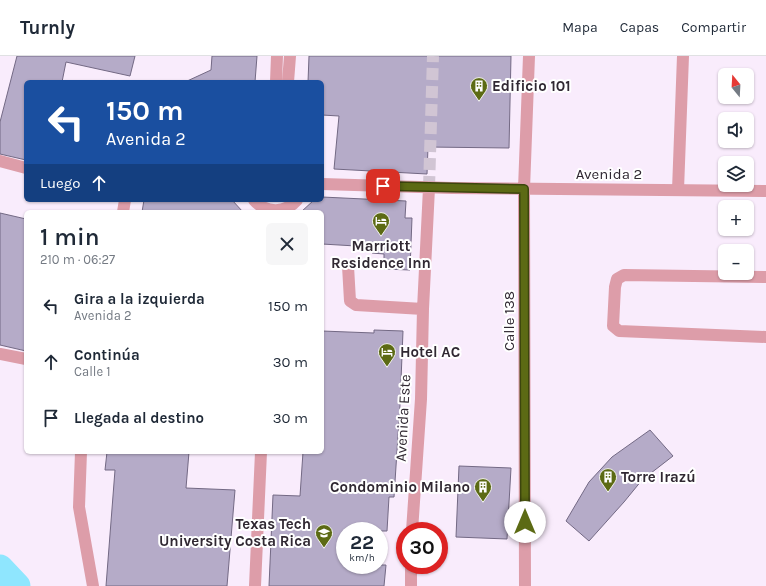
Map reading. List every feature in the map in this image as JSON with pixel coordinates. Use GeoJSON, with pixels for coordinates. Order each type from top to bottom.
{"type":"FeatureCollection","features":[{"type":"Feature","properties":{"kind":"street"},"geometry":{"type":"LineString","coordinates":[[276,80],[277,56]]}},
{"type":"Feature","properties":{"kind":"street"},"geometry":{"type":"LineString","coordinates":[[288,80],[290,56]]}},
{"type":"Feature","properties":{"kind":"street","name":"Calle 138"},"geometry":{"type":"LineString","coordinates":[[526,586],[524,189],[529,56]]}},
{"type":"Feature","properties":{"kind":"street"},"geometry":{"type":"LineString","coordinates":[[678,190],[683,56]]}},
{"type":"Feature","properties":{"kind":"street"},"geometry":{"type":"LineString","coordinates":[[0,161],[24,167]]}},
{"type":"Feature","properties":{"kind":"street","name":"Avenida 2"},"geometry":{"type":"LineString","coordinates":[[324,184],[429,188],[766,191]]}},
{"type":"Feature","properties":{"kind":"street","name":"Avenida Este"},"geometry":{"type":"LineString","coordinates":[[413,522],[421,399],[423,309],[429,188]]}},
{"type":"Feature","properties":{"kind":"street"},"geometry":{"type":"LineString","coordinates":[[256,202],[264,208],[270,210]]}},
{"type":"Feature","properties":{"kind":"street"},"geometry":{"type":"LineString","coordinates":[[280,210],[288,208],[295,202]]}},
{"type":"Feature","properties":{"kind":"street"},"geometry":{"type":"LineString","coordinates":[[348,266],[350,301],[356,306],[423,309]]}},
{"type":"Feature","properties":{"kind":"street"},"geometry":{"type":"LineString","coordinates":[[766,277],[624,275],[618,279],[615,287],[613,326],[619,331],[766,337]]}},
{"type":"Feature","properties":{"kind":"street"},"geometry":{"type":"LineString","coordinates":[[0,354],[24,359]]}},
{"type":"Feature","properties":{"kind":"street"},"geometry":{"type":"LineString","coordinates":[[80,454],[79,507],[93,586]]}},
{"type":"Feature","properties":{"kind":"street"},"geometry":{"type":"LineString","coordinates":[[255,586],[261,454]]}},
{"type":"Feature","properties":{"kind":"street"},"geometry":{"type":"LineString","coordinates":[[411,574],[411,586]]}},
{"type":"Feature","properties":{"kind":"building"},"geometry":{"type":"Polygon","coordinates":[[[17,56],[135,56],[130,76],[66,62],[62,80],[24,80],[24,160],[0,154],[0,122],[17,56]]]}},
{"type":"Feature","properties":{"kind":"building"},"geometry":{"type":"Polygon","coordinates":[[[212,56],[257,56],[255,80],[189,80],[211,70],[212,56]]]}},
{"type":"Feature","properties":{"kind":"building"},"geometry":{"type":"Polygon","coordinates":[[[309,56],[511,56],[509,148],[428,147],[427,174],[334,169],[339,116],[324,115],[324,80],[308,80],[309,56]]]}},
{"type":"Feature","properties":{"kind":"building"},"geometry":{"type":"Polygon","coordinates":[[[324,197],[406,201],[405,218],[412,218],[410,270],[384,269],[384,254],[372,253],[373,247],[324,244],[324,210],[303,210],[312,202],[324,202],[324,197]]]}},
{"type":"Feature","properties":{"kind":"building"},"geometry":{"type":"Polygon","coordinates":[[[144,202],[234,202],[241,210],[142,210],[144,202]]]}},
{"type":"Feature","properties":{"kind":"building"},"geometry":{"type":"Polygon","coordinates":[[[0,213],[24,219],[24,351],[0,345],[0,213]]]}},
{"type":"Feature","properties":{"kind":"building"},"geometry":{"type":"Polygon","coordinates":[[[374,330],[403,331],[394,497],[389,497],[388,522],[336,522],[336,574],[385,574],[384,586],[269,586],[273,495],[300,496],[303,454],[324,454],[324,331],[374,333],[374,330]]]}},
{"type":"Feature","properties":{"kind":"building","name":"Torre Irazú"},"geometry":{"type":"Polygon","coordinates":[[[650,430],[673,456],[642,480],[589,541],[566,521],[589,482],[612,457],[650,430]]]}},
{"type":"Feature","properties":{"kind":"building"},"geometry":{"type":"Polygon","coordinates":[[[107,454],[189,454],[186,488],[235,490],[227,586],[106,586],[115,470],[105,470],[107,454]]]}},
{"type":"Feature","properties":{"kind":"building","name":"Condominio Milano"},"geometry":{"type":"Polygon","coordinates":[[[459,466],[511,468],[507,539],[456,537],[459,466]]]}},
{"type":"Feature","properties":{"kind":"waterway"},"geometry":{"type":"LineString","coordinates":[[0,568],[17,586]]}},
{"type":"Feature","properties":{"kind":"tunnel"},"geometry":{"type":"LineString","coordinates":[[429,188],[433,56]]}},
{"type":"Feature","properties":{"kind":"place","name":"Edificio 101"},"geometry":{"type":"Point","coordinates":[479,101]}},
{"type":"Feature","properties":{"kind":"place","name":"Marriott Residence Inn"},"geometry":{"type":"Point","coordinates":[381,236]}},
{"type":"Feature","properties":{"kind":"place","name":"Hotel AC"},"geometry":{"type":"Point","coordinates":[387,367]}},
{"type":"Feature","properties":{"kind":"place","name":"Torre Irazú"},"geometry":{"type":"Point","coordinates":[608,492]}},
{"type":"Feature","properties":{"kind":"place","name":"Condominio Milano"},"geometry":{"type":"Point","coordinates":[483,502]}},
{"type":"Feature","properties":{"kind":"place","name":"Texas Tech University Costa Rica"},"geometry":{"type":"Point","coordinates":[324,548]}},
{"type":"Feature","properties":{"kind":"route"},"geometry":{"type":"LineString","coordinates":[[383,186],[524,189],[525,522]]}}]}
